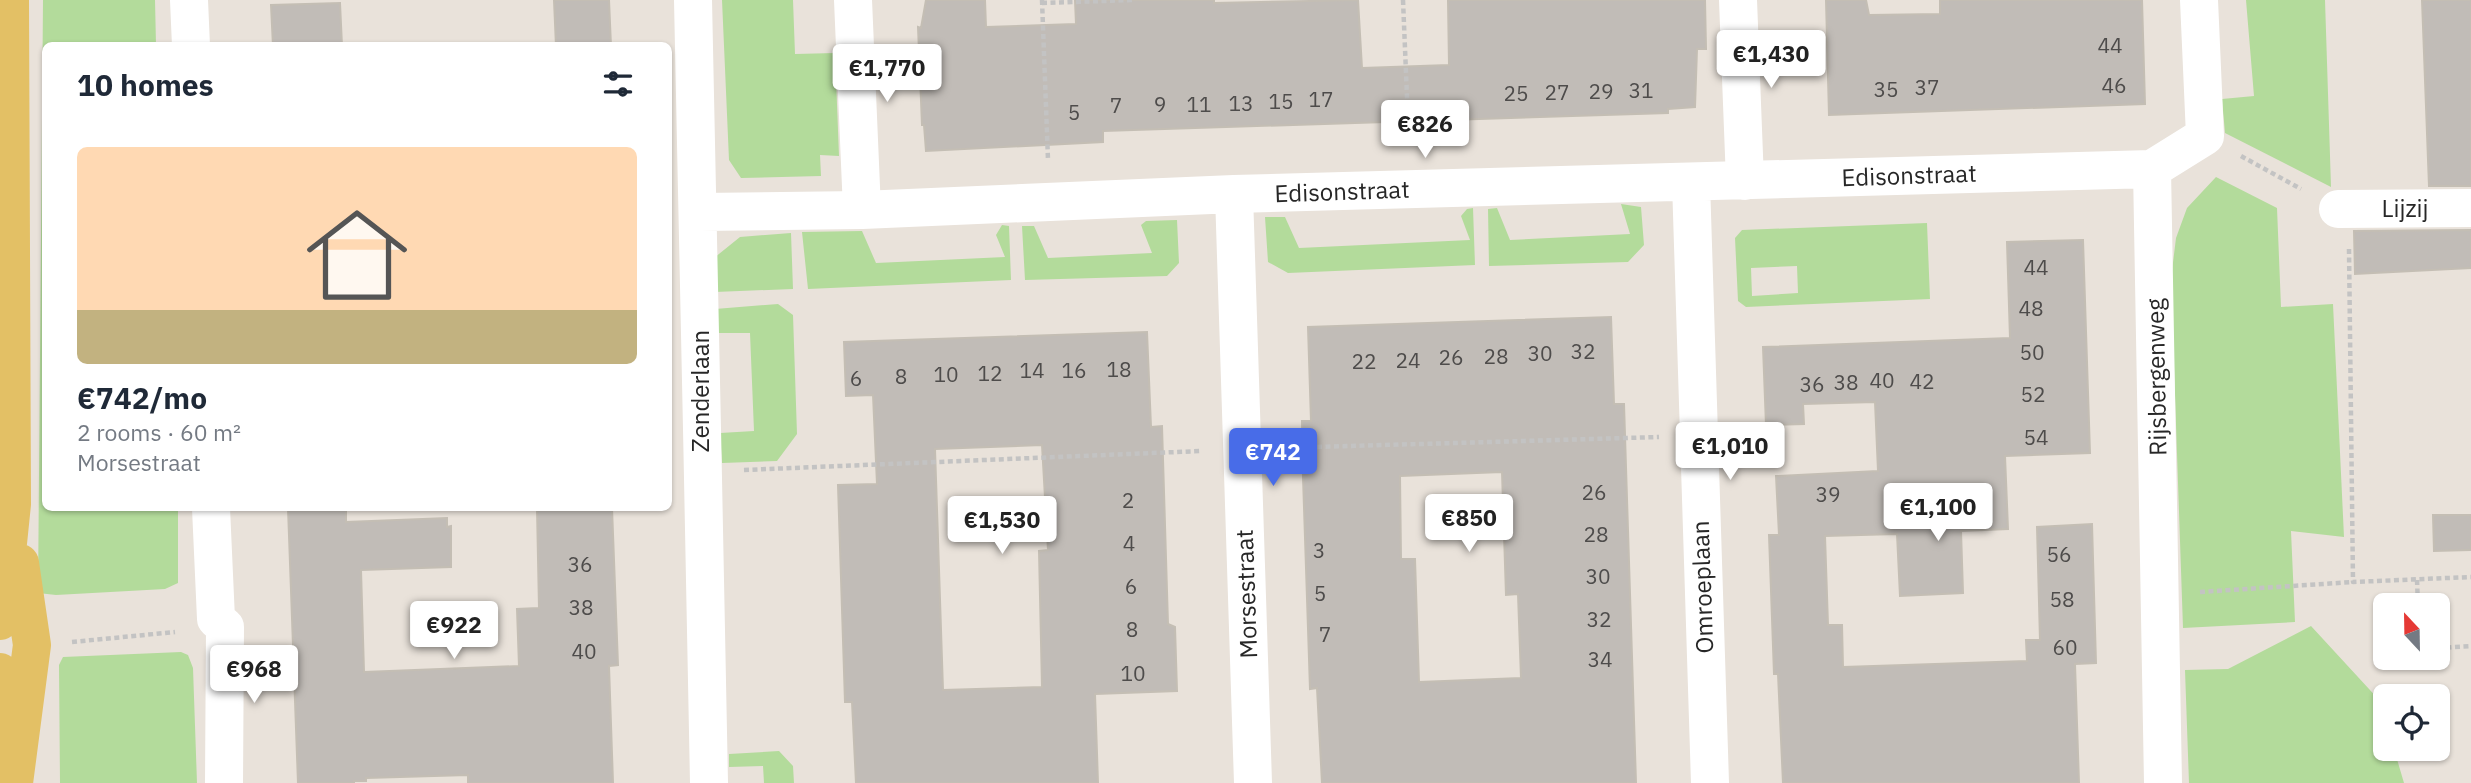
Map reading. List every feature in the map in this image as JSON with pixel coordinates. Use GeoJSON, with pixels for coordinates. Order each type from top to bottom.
{"type":"FeatureCollection","features":[{"type":"Feature","properties":{"kind":"main road"},"geometry":{"type":"LineString","coordinates":[[0,621],[12,504],[10,0]]}},
{"type":"Feature","properties":{"kind":"main road"},"geometry":{"type":"LineString","coordinates":[[12,504],[32,645],[13,783]]}},
{"type":"Feature","properties":{"kind":"main road"},"geometry":{"type":"LineString","coordinates":[[0,672],[13,783]]}},
{"type":"Feature","properties":{"kind":"street"},"geometry":{"type":"LineString","coordinates":[[189,0],[191,42]]}},
{"type":"Feature","properties":{"kind":"street","name":"Zenderlaan"},"geometry":{"type":"LineString","coordinates":[[693,0],[683,147],[700,212],[709,783]]}},
{"type":"Feature","properties":{"kind":"street"},"geometry":{"type":"LineString","coordinates":[[853,0],[862,210]]}},
{"type":"Feature","properties":{"kind":"street"},"geometry":{"type":"LineString","coordinates":[[1738,0],[1745,181]]}},
{"type":"Feature","properties":{"kind":"street"},"geometry":{"type":"LineString","coordinates":[[2152,169],[2205,136],[2199,0]]}},
{"type":"Feature","properties":{"kind":"street","name":"Edisonstraat"},"geometry":{"type":"LineString","coordinates":[[700,212],[862,210],[1234,194],[2152,169]]}},
{"type":"Feature","properties":{"kind":"street","name":"Rijsbergenweg"},"geometry":{"type":"LineString","coordinates":[[2152,169],[2163,783]]}},
{"type":"Feature","properties":{"kind":"street","name":"Omroeplaan"},"geometry":{"type":"LineString","coordinates":[[1690,182],[1710,783]]}},
{"type":"Feature","properties":{"kind":"street","name":"Morsestraat"},"geometry":{"type":"LineString","coordinates":[[1234,194],[1253,783]]}},
{"type":"Feature","properties":{"kind":"street","name":"Lijzij"},"geometry":{"type":"LineString","coordinates":[[2343,209],[2471,208]]}},
{"type":"Feature","properties":{"kind":"street"},"geometry":{"type":"LineString","coordinates":[[211,511],[216,619],[225,627],[224,783]]}},
{"type":"Feature","properties":{"kind":"path"},"geometry":{"type":"LineString","coordinates":[[1048,167],[1042,2],[1134,0]]}},
{"type":"Feature","properties":{"kind":"path"},"geometry":{"type":"LineString","coordinates":[[1403,0],[1410,154]]}},
{"type":"Feature","properties":{"kind":"path"},"geometry":{"type":"LineString","coordinates":[[2205,136],[2343,209],[2353,582]]}},
{"type":"Feature","properties":{"kind":"path"},"geometry":{"type":"LineString","coordinates":[[2161,594],[2471,577]]}},
{"type":"Feature","properties":{"kind":"path"},"geometry":{"type":"LineString","coordinates":[[2417,580],[2418,593]]}},
{"type":"Feature","properties":{"kind":"path"},"geometry":{"type":"LineString","coordinates":[[32,645],[225,627]]}},
{"type":"Feature","properties":{"kind":"path"},"geometry":{"type":"LineString","coordinates":[[2450,647],[2471,646]]}},
{"type":"Feature","properties":{"kind":"green space"},"geometry":{"type":"Polygon","coordinates":[[[43,0],[155,0],[156,42],[43,42],[43,0]]]}},
{"type":"Feature","properties":{"kind":"green space"},"geometry":{"type":"Polygon","coordinates":[[[722,0],[793,0],[795,54],[835,53],[839,156],[820,155],[821,176],[741,178],[729,160],[722,0]]]}},
{"type":"Feature","properties":{"kind":"green space"},"geometry":{"type":"Polygon","coordinates":[[[2246,0],[2325,0],[2331,187],[2225,133],[2222,99],[2254,96],[2246,0]]]}},
{"type":"Feature","properties":{"kind":"green space"},"geometry":{"type":"Polygon","coordinates":[[[42,119],[42,511],[178,511],[178,583],[165,589],[56,595],[38,593],[42,119]]]}},
{"type":"Feature","properties":{"kind":"green space"},"geometry":{"type":"Polygon","coordinates":[[[2216,177],[2277,208],[2281,307],[2333,304],[2344,537],[2291,531],[2295,622],[2183,628],[2171,279],[2176,238],[2187,208],[2216,177]]]}},
{"type":"Feature","properties":{"kind":"green space"},"geometry":{"type":"Polygon","coordinates":[[[1621,204],[1641,207],[1644,245],[1628,262],[1489,266],[1488,209],[1497,208],[1510,240],[1630,234],[1621,204]]]}},
{"type":"Feature","properties":{"kind":"green space"},"geometry":{"type":"Polygon","coordinates":[[[1473,208],[1475,265],[1288,273],[1268,262],[1265,217],[1285,217],[1299,248],[1470,240],[1461,216],[1467,209],[1473,208]]]}},
{"type":"Feature","properties":{"kind":"green space"},"geometry":{"type":"Polygon","coordinates":[[[1177,220],[1179,263],[1167,276],[1025,280],[1022,226],[1034,226],[1048,258],[1152,253],[1141,225],[1146,221],[1177,220]]]}},
{"type":"Feature","properties":{"kind":"green space"},"geometry":{"type":"Polygon","coordinates":[[[1927,223],[1930,299],[1746,307],[1738,301],[1735,238],[1742,230],[1927,223]],[[1797,266],[1751,268],[1752,296],[1798,293],[1797,266]]]}},
{"type":"Feature","properties":{"kind":"green space"},"geometry":{"type":"Polygon","coordinates":[[[1002,225],[1009,226],[1011,280],[808,289],[802,232],[862,231],[876,263],[1005,257],[996,235],[1002,225]]]}},
{"type":"Feature","properties":{"kind":"green space"},"geometry":{"type":"Polygon","coordinates":[[[791,233],[793,289],[715,292],[714,258],[740,237],[791,233]]]}},
{"type":"Feature","properties":{"kind":"green space"},"geometry":{"type":"Polygon","coordinates":[[[778,304],[793,315],[797,434],[777,461],[722,463],[720,433],[754,431],[750,333],[716,333],[715,309],[778,304]]]}},
{"type":"Feature","properties":{"kind":"green space"},"geometry":{"type":"Polygon","coordinates":[[[2311,626],[2373,693],[2373,761],[2398,761],[2404,783],[2189,783],[2185,670],[2228,669],[2311,626]]]}},
{"type":"Feature","properties":{"kind":"green space"},"geometry":{"type":"Polygon","coordinates":[[[181,652],[188,655],[193,668],[197,783],[60,783],[59,665],[63,657],[181,652]]]}},
{"type":"Feature","properties":{"kind":"green space"},"geometry":{"type":"Polygon","coordinates":[[[779,751],[793,766],[794,783],[764,783],[763,766],[729,767],[729,754],[779,751]]]}},
{"type":"Feature","properties":{"kind":"building"},"geometry":{"type":"Polygon","coordinates":[[[554,0],[609,0],[611,42],[556,42],[554,0]]]}},
{"type":"Feature","properties":{"kind":"building"},"geometry":{"type":"Polygon","coordinates":[[[926,0],[985,0],[986,27],[1076,24],[1075,0],[1214,0],[1214,3],[1358,0],[1362,68],[1449,65],[1448,0],[1705,0],[1706,49],[1697,49],[1695,107],[1668,109],[1668,113],[1103,131],[1103,142],[926,151],[922,125],[918,27],[921,28],[926,0]]]}},
{"type":"Feature","properties":{"kind":"building"},"geometry":{"type":"Polygon","coordinates":[[[1826,0],[1866,0],[1869,15],[1940,14],[1940,0],[2142,0],[2145,104],[1829,115],[1826,0]]]}},
{"type":"Feature","properties":{"kind":"building"},"geometry":{"type":"Polygon","coordinates":[[[2422,0],[2471,0],[2471,186],[2429,186],[2422,0]]]}},
{"type":"Feature","properties":{"kind":"building"},"geometry":{"type":"Polygon","coordinates":[[[340,3],[342,42],[273,42],[271,5],[340,3]]]}},
{"type":"Feature","properties":{"kind":"building"},"geometry":{"type":"Polygon","coordinates":[[[2471,230],[2471,268],[2355,274],[2354,231],[2471,230]]]}},
{"type":"Feature","properties":{"kind":"building"},"geometry":{"type":"Polygon","coordinates":[[[2083,240],[2090,453],[2005,456],[2008,529],[1961,531],[1963,593],[1900,596],[1897,534],[1825,536],[1828,625],[1842,625],[1843,667],[2027,661],[2026,640],[2040,640],[2037,527],[2092,524],[2096,663],[2075,664],[2079,783],[1783,783],[1778,674],[1774,674],[1769,535],[1779,535],[1776,476],[1878,471],[1875,402],[1803,404],[1804,424],[1766,425],[1763,347],[2010,338],[2007,242],[2083,240]]]}},
{"type":"Feature","properties":{"kind":"building"},"geometry":{"type":"Polygon","coordinates":[[[1611,317],[1614,404],[1624,404],[1636,783],[1322,783],[1317,688],[1310,689],[1303,477],[1302,421],[1311,421],[1308,327],[1611,317]],[[1502,472],[1400,476],[1401,559],[1415,559],[1419,682],[1521,678],[1518,594],[1506,595],[1502,472]]]}},
{"type":"Feature","properties":{"kind":"building"},"geometry":{"type":"Polygon","coordinates":[[[1147,332],[1151,427],[1162,426],[1168,624],[1175,627],[1177,691],[1095,694],[1098,783],[856,783],[852,702],[845,702],[838,485],[877,484],[873,395],[846,396],[844,342],[1147,332]],[[1042,445],[935,449],[943,690],[1042,687],[1039,551],[1048,550],[1042,445]]]}},
{"type":"Feature","properties":{"kind":"building"},"geometry":{"type":"Polygon","coordinates":[[[288,511],[346,511],[346,522],[447,518],[447,527],[451,526],[451,567],[361,570],[364,672],[519,666],[517,609],[539,608],[537,511],[612,511],[618,665],[609,666],[613,783],[468,783],[468,775],[366,778],[366,781],[354,783],[298,783],[288,511]]]}},
{"type":"Feature","properties":{"kind":"building"},"geometry":{"type":"Polygon","coordinates":[[[2433,515],[2471,515],[2471,550],[2434,551],[2433,515]]]}}]}
